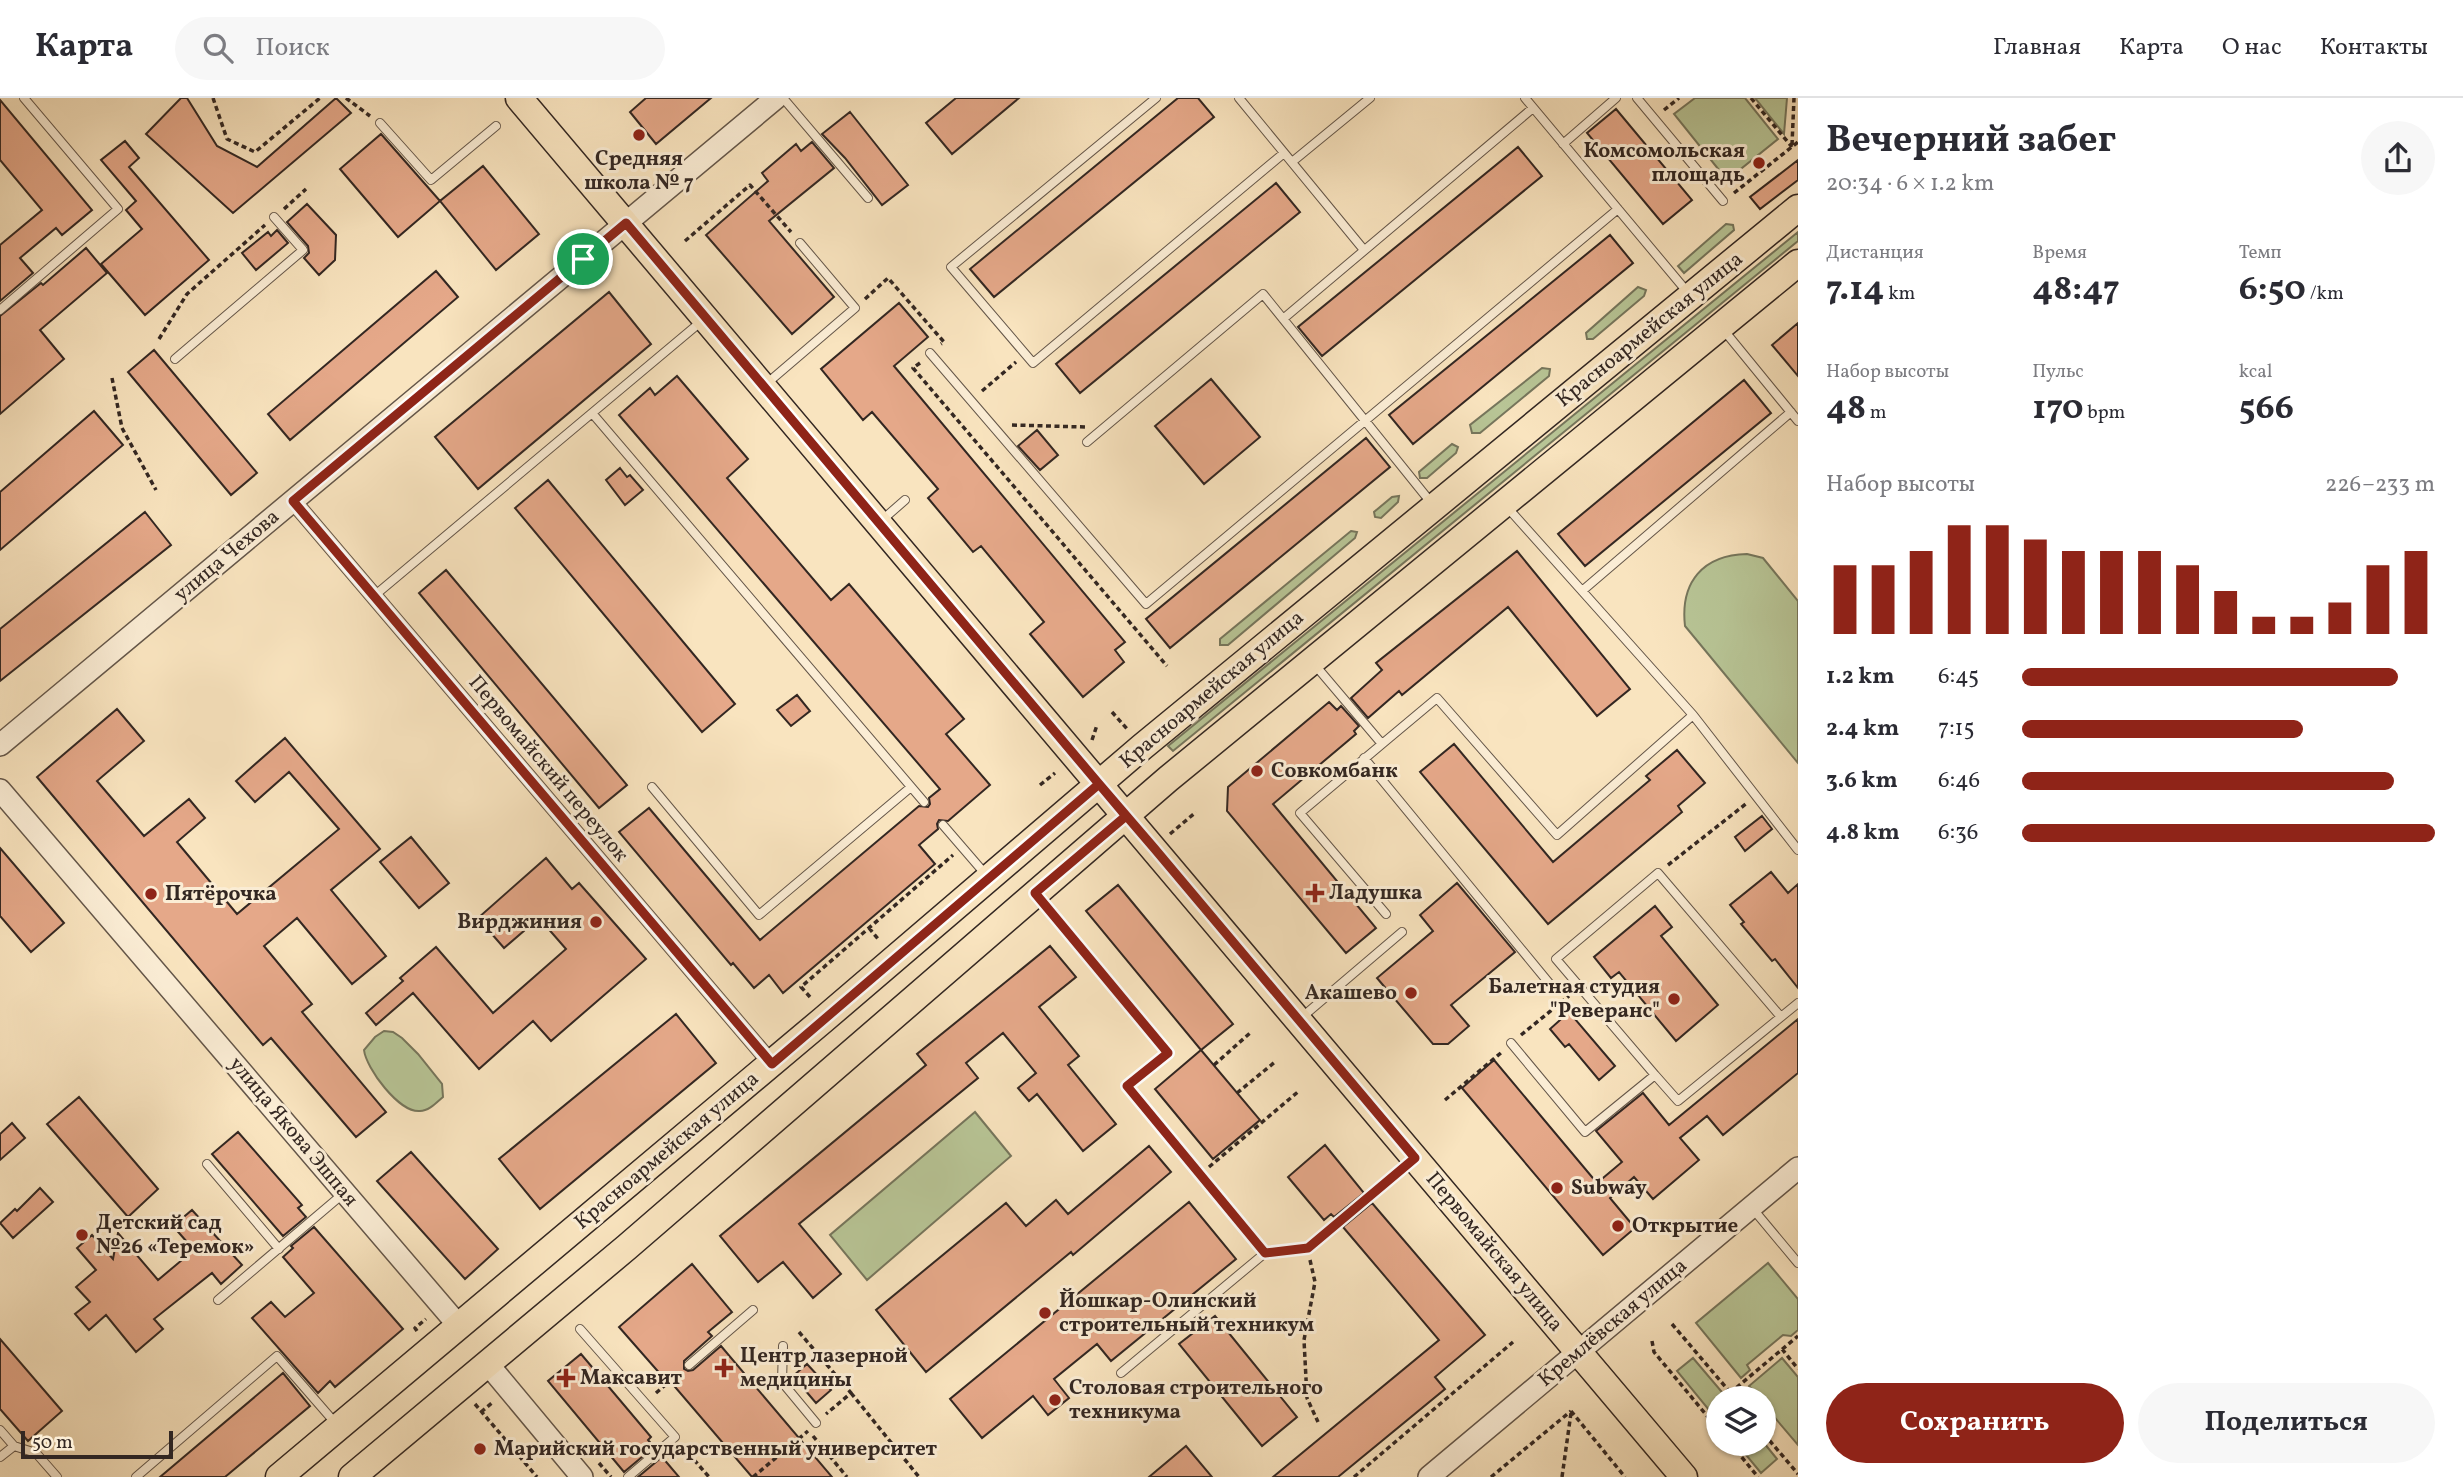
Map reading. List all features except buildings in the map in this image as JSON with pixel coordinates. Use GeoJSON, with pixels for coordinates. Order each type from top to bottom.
{"type":"FeatureCollection","features":[{"type":"Feature","properties":{"kind":"main road","name":"Первомайская улица"},"geometry":{"type":"LineString","coordinates":[[519,98],[1684,1477]]}},
{"type":"Feature","properties":{"kind":"main road","name":"Красноармейская улица"},"geometry":{"type":"LineString","coordinates":[[279,1477],[772,1064],[1099,784],[1798,208]]}},
{"type":"Feature","properties":{"kind":"main road","name":"Красноармейская улица"},"geometry":{"type":"LineString","coordinates":[[352,1477],[627,1247],[1126,816],[1798,263]]}},
{"type":"Feature","properties":{"kind":"main road","name":"улица Якова Эшпая"},"geometry":{"type":"LineString","coordinates":[[459,1326],[487,1363]]}},
{"type":"Feature","properties":{"kind":"street","name":"улица Чехова"},"geometry":{"type":"LineString","coordinates":[[0,745],[776,98]]}},
{"type":"Feature","properties":{"kind":"street","name":"Первомайский переулок"},"geometry":{"type":"LineString","coordinates":[[293,501],[772,1064]]}},
{"type":"Feature","properties":{"kind":"street","name":"улица Якова Эшпая"},"geometry":{"type":"LineString","coordinates":[[0,790],[459,1326]]}},
{"type":"Feature","properties":{"kind":"street","name":"Кремлёвская улица"},"geometry":{"type":"LineString","coordinates":[[1429,1477],[1798,1168]]}},
{"type":"Feature","properties":{"kind":"street","name":"улица Якова Эшпая"},"geometry":{"type":"LineString","coordinates":[[487,1363],[582,1477]]}},
{"type":"Feature","properties":{"kind":"lane"},"geometry":{"type":"LineString","coordinates":[[0,310],[118,209],[24,98]]}},
{"type":"Feature","properties":{"kind":"lane"},"geometry":{"type":"LineString","coordinates":[[783,98],[867,198]]}},
{"type":"Feature","properties":{"kind":"lane"},"geometry":{"type":"LineString","coordinates":[[1156,98],[951,267],[1033,363],[1284,153]]}},
{"type":"Feature","properties":{"kind":"lane"},"geometry":{"type":"LineString","coordinates":[[1239,98],[1364,250]]}},
{"type":"Feature","properties":{"kind":"lane"},"geometry":{"type":"LineString","coordinates":[[1292,162],[1370,98]]}},
{"type":"Feature","properties":{"kind":"lane"},"geometry":{"type":"LineString","coordinates":[[1525,98],[1690,296]]}},
{"type":"Feature","properties":{"kind":"lane"},"geometry":{"type":"LineString","coordinates":[[1563,144],[1616,98]]}},
{"type":"Feature","properties":{"kind":"lane"},"geometry":{"type":"LineString","coordinates":[[1637,98],[1723,201]]}},
{"type":"Feature","properties":{"kind":"lane"},"geometry":{"type":"LineString","coordinates":[[1283,319],[1533,108]]}},
{"type":"Feature","properties":{"kind":"lane"},"geometry":{"type":"LineString","coordinates":[[380,123],[431,180],[496,126]]}},
{"type":"Feature","properties":{"kind":"lane"},"geometry":{"type":"LineString","coordinates":[[930,354],[1146,604],[1618,209]]}},
{"type":"Feature","properties":{"kind":"lane"},"geometry":{"type":"LineString","coordinates":[[175,359],[303,250],[274,217]]}},
{"type":"Feature","properties":{"kind":"lane"},"geometry":{"type":"LineString","coordinates":[[764,387],[855,308],[800,243]]}},
{"type":"Feature","properties":{"kind":"lane"},"geometry":{"type":"LineString","coordinates":[[1087,442],[1263,294],[1435,506]]}},
{"type":"Feature","properties":{"kind":"lane"},"geometry":{"type":"LineString","coordinates":[[374,596],[706,318]]}},
{"type":"Feature","properties":{"kind":"lane"},"geometry":{"type":"LineString","coordinates":[[1721,326],[1798,421]]}},
{"type":"Feature","properties":{"kind":"lane"},"geometry":{"type":"LineString","coordinates":[[1582,591],[1791,412]]}},
{"type":"Feature","properties":{"kind":"lane"},"geometry":{"type":"LineString","coordinates":[[592,414],[924,802]]}},
{"type":"Feature","properties":{"kind":"lane"},"geometry":{"type":"LineString","coordinates":[[880,523],[905,500]]}},
{"type":"Feature","properties":{"kind":"lane"},"geometry":{"type":"LineString","coordinates":[[1504,504],[1693,715],[1798,850]]}},
{"type":"Feature","properties":{"kind":"lane"},"geometry":{"type":"LineString","coordinates":[[1312,661],[1382,744]]}},
{"type":"Feature","properties":{"kind":"lane"},"geometry":{"type":"LineString","coordinates":[[1386,914],[1300,813],[1437,698],[1557,835],[1693,715]]}},
{"type":"Feature","properties":{"kind":"lane"},"geometry":{"type":"LineString","coordinates":[[1364,758],[1549,983]]}},
{"type":"Feature","properties":{"kind":"lane"},"geometry":{"type":"LineString","coordinates":[[652,787],[759,915],[911,787]]}},
{"type":"Feature","properties":{"kind":"lane"},"geometry":{"type":"LineString","coordinates":[[943,825],[989,878]]}},
{"type":"Feature","properties":{"kind":"lane"},"geometry":{"type":"LineString","coordinates":[[1781,1017],[1658,873],[1556,959],[1678,1101],[1781,1017],[1798,1003]]}},
{"type":"Feature","properties":{"kind":"lane"},"geometry":{"type":"LineString","coordinates":[[1035,893],[1168,1053]]}},
{"type":"Feature","properties":{"kind":"lane"},"geometry":{"type":"LineString","coordinates":[[1299,1020],[1402,932]]}},
{"type":"Feature","properties":{"kind":"lane"},"geometry":{"type":"LineString","coordinates":[[1511,1043],[1586,1132],[1655,1075]]}},
{"type":"Feature","properties":{"kind":"lane"},"geometry":{"type":"LineString","coordinates":[[1143,1106],[1265,1253]]}},
{"type":"Feature","properties":{"kind":"lane"},"geometry":{"type":"LineString","coordinates":[[1121,1373],[1265,1253],[1308,1248],[1415,1158]]}},
{"type":"Feature","properties":{"kind":"lane"},"geometry":{"type":"LineString","coordinates":[[207,1164],[279,1249]]}},
{"type":"Feature","properties":{"kind":"lane"},"geometry":{"type":"LineString","coordinates":[[218,1300],[345,1193]]}},
{"type":"Feature","properties":{"kind":"lane"},"geometry":{"type":"LineString","coordinates":[[1751,1207],[1798,1263]]}},
{"type":"Feature","properties":{"kind":"lane"},"geometry":{"type":"LineString","coordinates":[[689,1365],[753,1310]]}},
{"type":"Feature","properties":{"kind":"lane"},"geometry":{"type":"LineString","coordinates":[[580,1329],[675,1437],[628,1477]]}},
{"type":"Feature","properties":{"kind":"lane"},"geometry":{"type":"LineString","coordinates":[[783,1346],[782,1382],[816,1423]]}},
{"type":"Feature","properties":{"kind":"lane"},"geometry":{"type":"LineString","coordinates":[[136,1477],[277,1356],[339,1427]]}},
{"type":"Feature","properties":{"kind":"lane"},"geometry":{"type":"LineString","coordinates":[[0,1430],[14,1446],[36,1453],[57,1477]]}},
{"type":"Feature","properties":{"kind":"lane"},"geometry":{"type":"LineString","coordinates":[[0,1457],[14,1446]]}},
{"type":"Feature","properties":{"kind":"path"},"geometry":{"type":"LineString","coordinates":[[213,98],[227,139],[255,152],[320,98]]}},
{"type":"Feature","properties":{"kind":"path"},"geometry":{"type":"LineString","coordinates":[[346,98],[380,123]]}},
{"type":"Feature","properties":{"kind":"path"},"geometry":{"type":"LineString","coordinates":[[1751,98],[1792,147]]}},
{"type":"Feature","properties":{"kind":"path"},"geometry":{"type":"LineString","coordinates":[[1792,147],[1794,98]]}},
{"type":"Feature","properties":{"kind":"path"},"geometry":{"type":"LineString","coordinates":[[1723,201],[1798,142]]}},
{"type":"Feature","properties":{"kind":"path"},"geometry":{"type":"LineString","coordinates":[[685,241],[750,185],[800,243]]}},
{"type":"Feature","properties":{"kind":"path"},"geometry":{"type":"LineString","coordinates":[[159,339],[187,295],[306,189]]}},
{"type":"Feature","properties":{"kind":"path"},"geometry":{"type":"LineString","coordinates":[[970,400],[1025,354]]}},
{"type":"Feature","properties":{"kind":"path"},"geometry":{"type":"LineString","coordinates":[[113,378],[122,428],[156,489]]}},
{"type":"Feature","properties":{"kind":"path"},"geometry":{"type":"LineString","coordinates":[[991,425],[1104,427]]}},
{"type":"Feature","properties":{"kind":"path"},"geometry":{"type":"LineString","coordinates":[[1112,712],[1128,730]]}},
{"type":"Feature","properties":{"kind":"path"},"geometry":{"type":"LineString","coordinates":[[1091,742],[1097,725]]}},
{"type":"Feature","properties":{"kind":"path"},"geometry":{"type":"LineString","coordinates":[[1040,785],[1055,773]]}},
{"type":"Feature","properties":{"kind":"path"},"geometry":{"type":"LineString","coordinates":[[1658,873],[1756,796]]}},
{"type":"Feature","properties":{"kind":"path"},"geometry":{"type":"LineString","coordinates":[[1170,834],[1196,812]]}},
{"type":"Feature","properties":{"kind":"path"},"geometry":{"type":"LineString","coordinates":[[810,997],[801,987],[962,847]]}},
{"type":"Feature","properties":{"kind":"path"},"geometry":{"type":"LineString","coordinates":[[869,929],[879,940]]}},
{"type":"Feature","properties":{"kind":"path"},"geometry":{"type":"LineString","coordinates":[[1214,1065],[1250,1033]]}},
{"type":"Feature","properties":{"kind":"path"},"geometry":{"type":"LineString","coordinates":[[1143,1106],[1127,1086],[1168,1053]]}},
{"type":"Feature","properties":{"kind":"path"},"geometry":{"type":"LineString","coordinates":[[1237,1093],[1275,1062]]}},
{"type":"Feature","properties":{"kind":"path"},"geometry":{"type":"LineString","coordinates":[[1199,1175],[1299,1091]]}},
{"type":"Feature","properties":{"kind":"path"},"geometry":{"type":"LineString","coordinates":[[1308,1248],[1315,1282],[1304,1339],[1307,1398],[1318,1422]]}},
{"type":"Feature","properties":{"kind":"path"},"geometry":{"type":"LineString","coordinates":[[415,1328],[426,1318]]}},
{"type":"Feature","properties":{"kind":"path"},"geometry":{"type":"LineString","coordinates":[[1672,1324],[1724,1386]]}},
{"type":"Feature","properties":{"kind":"path"},"geometry":{"type":"LineString","coordinates":[[799,1332],[919,1477]]}},
{"type":"Feature","properties":{"kind":"path"},"geometry":{"type":"LineString","coordinates":[[1738,1386],[1798,1336]]}},
{"type":"Feature","properties":{"kind":"path"},"geometry":{"type":"LineString","coordinates":[[1652,1341],[1654,1352],[1706,1415]]}},
{"type":"Feature","properties":{"kind":"path"},"geometry":{"type":"LineString","coordinates":[[1354,1477],[1513,1342]]}},
{"type":"Feature","properties":{"kind":"path"},"geometry":{"type":"LineString","coordinates":[[1782,1349],[1798,1369]]}},
{"type":"Feature","properties":{"kind":"path"},"geometry":{"type":"LineString","coordinates":[[644,1403],[689,1365]]}},
{"type":"Feature","properties":{"kind":"path"},"geometry":{"type":"LineString","coordinates":[[816,1423],[850,1393]]}},
{"type":"Feature","properties":{"kind":"path"},"geometry":{"type":"LineString","coordinates":[[497,1399],[481,1412],[537,1477]]}},
{"type":"Feature","properties":{"kind":"path"},"geometry":{"type":"LineString","coordinates":[[1491,1477],[1571,1411]]}},
{"type":"Feature","properties":{"kind":"path"},"geometry":{"type":"LineString","coordinates":[[1562,1477],[1571,1411]]}},
{"type":"Feature","properties":{"kind":"path"},"geometry":{"type":"LineString","coordinates":[[1571,1411],[1625,1477]]}},
{"type":"Feature","properties":{"kind":"path"},"geometry":{"type":"LineString","coordinates":[[753,1477],[808,1430],[847,1477]]}},
{"type":"Feature","properties":{"kind":"path"},"geometry":{"type":"LineString","coordinates":[[675,1437],[709,1477]]}},
{"type":"Feature","properties":{"kind":"path"},"geometry":{"type":"LineString","coordinates":[[1776,1448],[1798,1474]]}},
{"type":"Feature","properties":{"kind":"path"},"geometry":{"type":"LineString","coordinates":[[1741,1456],[1758,1477]]}},
{"type":"Feature","properties":{"kind":"green space"},"geometry":{"type":"Polygon","coordinates":[[[1695,98],[1745,98],[1778,139],[1727,180],[1674,114],[1695,98]]]}},
{"type":"Feature","properties":{"kind":"green space"},"geometry":{"type":"Polygon","coordinates":[[[1755,98],[1787,98],[1784,134],[1755,98]]]}},
{"type":"Feature","properties":{"kind":"green space"},"geometry":{"type":"Polygon","coordinates":[[[1726,224],[1733,225],[1734,230],[1684,273],[1678,266],[1726,224]]]}},
{"type":"Feature","properties":{"kind":"green space"},"geometry":{"type":"Polygon","coordinates":[[[1798,232],[1798,241],[1173,751],[1168,746],[1798,232]]]}},
{"type":"Feature","properties":{"kind":"green space"},"geometry":{"type":"Polygon","coordinates":[[[1638,287],[1646,290],[1644,296],[1593,339],[1587,339],[1586,333],[1638,287]]]}},
{"type":"Feature","properties":{"kind":"green space"},"geometry":{"type":"Polygon","coordinates":[[[1542,368],[1550,369],[1549,376],[1480,433],[1472,433],[1470,425],[1542,368]]]}},
{"type":"Feature","properties":{"kind":"green space"},"geometry":{"type":"Polygon","coordinates":[[[1452,444],[1458,447],[1456,453],[1427,478],[1420,478],[1419,472],[1452,444]]]}},
{"type":"Feature","properties":{"kind":"green space"},"geometry":{"type":"Polygon","coordinates":[[[1399,496],[1398,502],[1381,518],[1375,517],[1374,512],[1392,497],[1399,496]]]}},
{"type":"Feature","properties":{"kind":"green space"},"geometry":{"type":"Polygon","coordinates":[[[1351,531],[1357,532],[1355,538],[1228,645],[1220,645],[1220,639],[1351,531]]]}},
{"type":"Feature","properties":{"kind":"green space"},"geometry":{"type":"Polygon","coordinates":[[[1747,554],[1763,558],[1798,601],[1798,763],[1685,626],[1686,596],[1698,574],[1718,559],[1747,554]]]}},
{"type":"Feature","properties":{"kind":"green space"},"geometry":{"type":"Polygon","coordinates":[[[384,1031],[393,1032],[402,1038],[442,1084],[443,1097],[430,1108],[420,1111],[403,1105],[377,1078],[364,1050],[384,1031]]]}},
{"type":"Feature","properties":{"kind":"green space"},"geometry":{"type":"Polygon","coordinates":[[[975,1112],[1011,1156],[867,1280],[830,1235],[975,1112]]]}},
{"type":"Feature","properties":{"kind":"green space"},"geometry":{"type":"Polygon","coordinates":[[[1768,1263],[1798,1299],[1798,1330],[1791,1336],[1783,1335],[1747,1365],[1750,1370],[1741,1378],[1696,1323],[1768,1263]]]}},
{"type":"Feature","properties":{"kind":"green space"},"geometry":{"type":"Polygon","coordinates":[[[1693,1358],[1717,1386],[1706,1386],[1706,1406],[1677,1371],[1693,1358]]]}},
{"type":"Feature","properties":{"kind":"green space"},"geometry":{"type":"Polygon","coordinates":[[[1782,1358],[1798,1377],[1798,1445],[1776,1419],[1776,1386],[1749,1386],[1782,1358]]]}},
{"type":"Feature","properties":{"kind":"green space"},"geometry":{"type":"Polygon","coordinates":[[[1747,1456],[1775,1456],[1777,1459],[1761,1473],[1747,1456]]]}},
{"type":"Feature","properties":{"kind":"place","name":"Средняя школа № 7"},"geometry":{"type":"Point","coordinates":[639,135]}},
{"type":"Feature","properties":{"kind":"place","name":"Комсомольская площадь"},"geometry":{"type":"Point","coordinates":[1759,163]}},
{"type":"Feature","properties":{"kind":"place","name":"Совкомбанк"},"geometry":{"type":"Point","coordinates":[1257,771]}},
{"type":"Feature","properties":{"kind":"place","name":"Ладушка"},"geometry":{"type":"Point","coordinates":[1315,893]}},
{"type":"Feature","properties":{"kind":"place","name":"Пятёрочка"},"geometry":{"type":"Point","coordinates":[151,894]}},
{"type":"Feature","properties":{"kind":"place","name":"Вирджиния"},"geometry":{"type":"Point","coordinates":[596,922]}},
{"type":"Feature","properties":{"kind":"place","name":"Акашево"},"geometry":{"type":"Point","coordinates":[1411,993]}},
{"type":"Feature","properties":{"kind":"place","name":"Балетная студия \"Реверанс\""},"geometry":{"type":"Point","coordinates":[1674,999]}},
{"type":"Feature","properties":{"kind":"place","name":"Subway"},"geometry":{"type":"Point","coordinates":[1557,1188]}},
{"type":"Feature","properties":{"kind":"place","name":"Открытие"},"geometry":{"type":"Point","coordinates":[1618,1226]}},
{"type":"Feature","properties":{"kind":"place","name":"Детский сад №26 «Теремок»"},"geometry":{"type":"Point","coordinates":[82,1235]}},
{"type":"Feature","properties":{"kind":"place","name":"Йошкар-Олинский строительный техникум"},"geometry":{"type":"Point","coordinates":[1045,1313]}},
{"type":"Feature","properties":{"kind":"place","name":"Центр лазерной медицины"},"geometry":{"type":"Point","coordinates":[724,1368]}},
{"type":"Feature","properties":{"kind":"place","name":"Максавит"},"geometry":{"type":"Point","coordinates":[566,1378]}},
{"type":"Feature","properties":{"kind":"place","name":"Столовая строительного техникума"},"geometry":{"type":"Point","coordinates":[1055,1400]}},
{"type":"Feature","properties":{"kind":"place","name":"Марийский государственный университет"},"geometry":{"type":"Point","coordinates":[480,1449]}},
{"type":"Feature","properties":{"kind":"route"},"geometry":{"type":"LineString","coordinates":[[583,259],[293,501],[772,1064],[1099,784],[1126,816],[1154,848],[1415,1158],[1308,1248],[1265,1253],[1127,1086],[1168,1053],[1035,893],[1126,816],[626,223],[583,259]]}}]}
